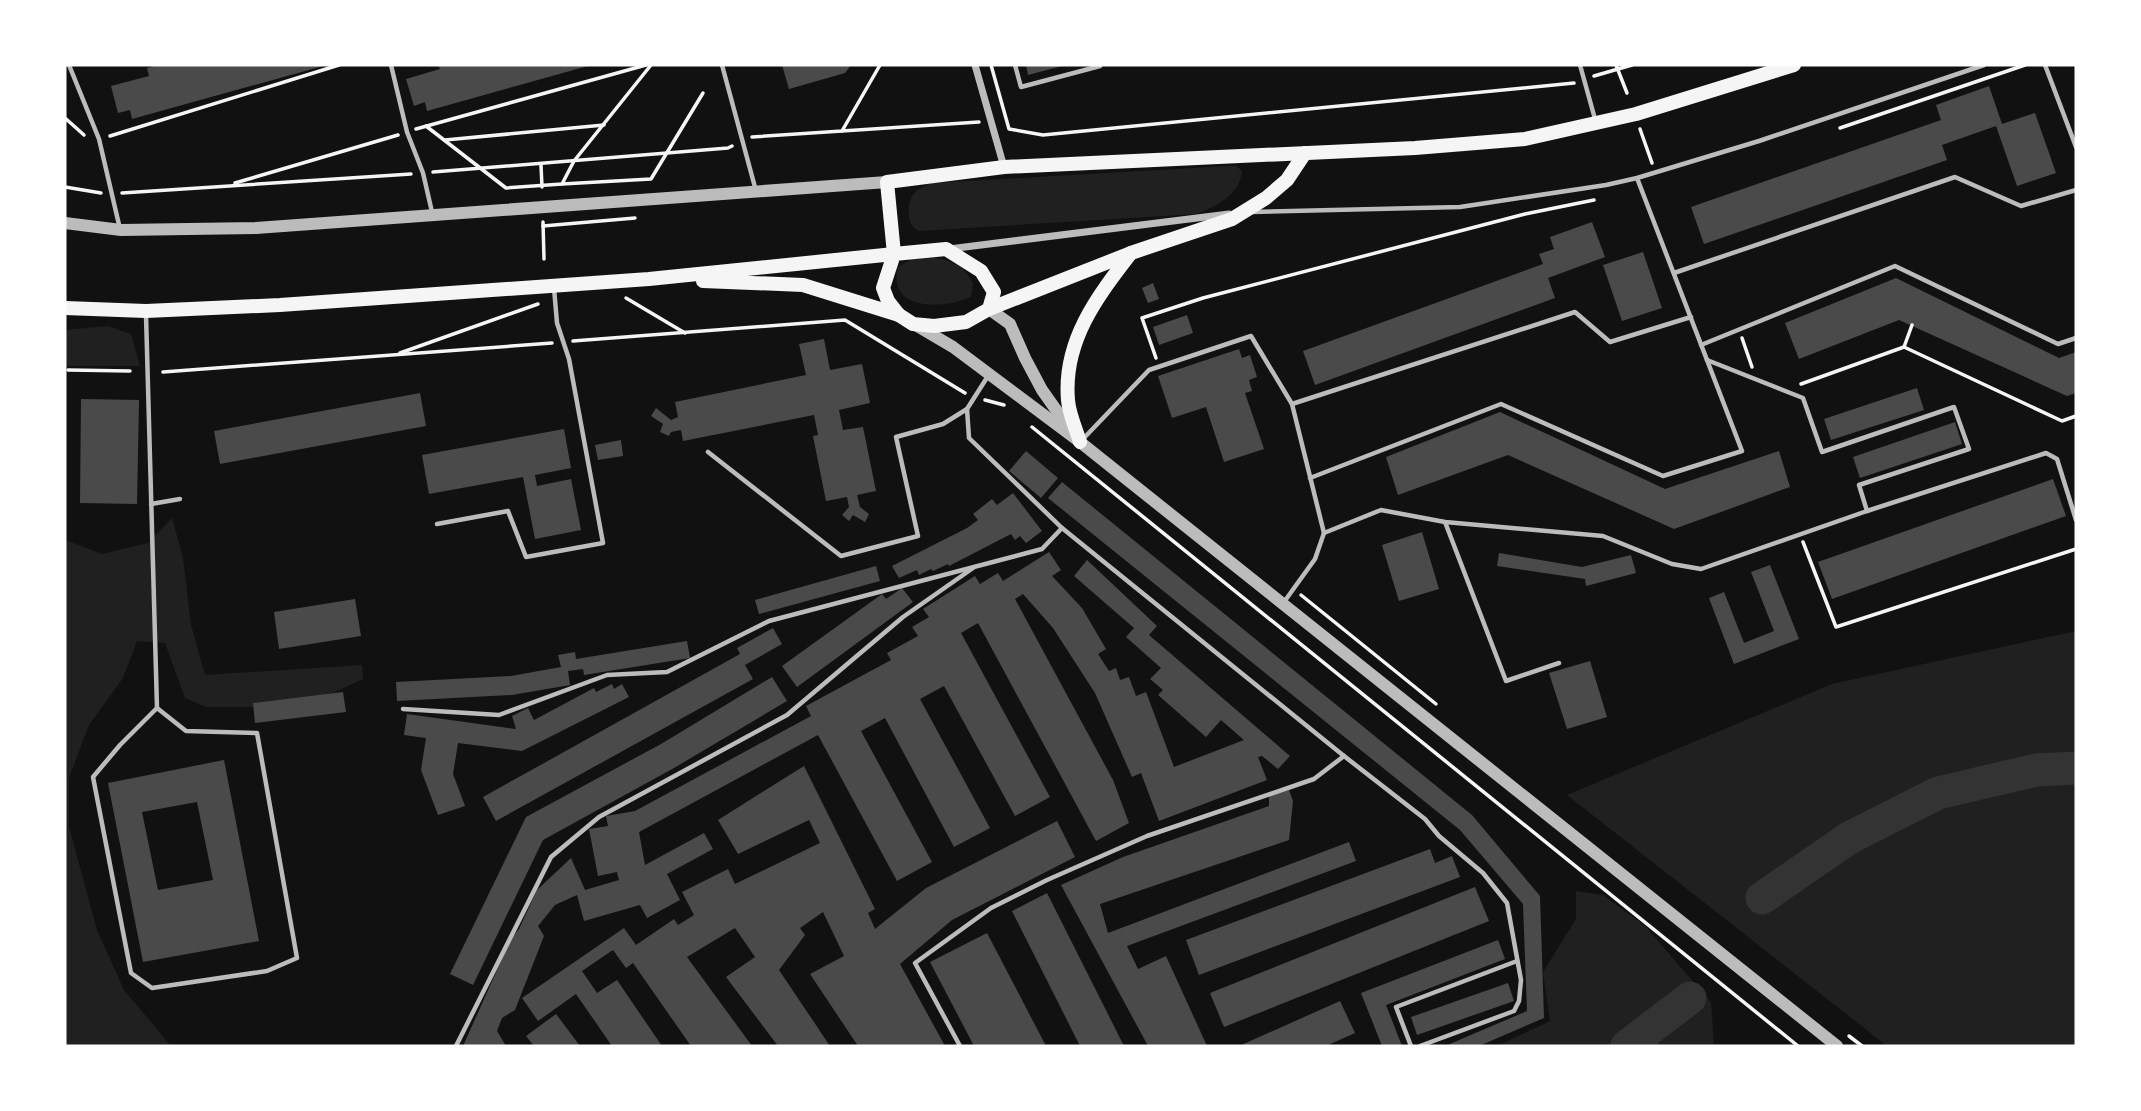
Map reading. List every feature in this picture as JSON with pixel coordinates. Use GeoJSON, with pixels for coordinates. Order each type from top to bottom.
{"type":"FeatureCollection","features":[{"type":"Feature","properties":{"kind":"main road"},"geometry":{"type":"LineString","coordinates":[[899,315],[888,301],[883,288],[894,254],[887,182],[1004,167],[1415,148],[1525,139],[1660,107],[1794,65]]}},
{"type":"Feature","properties":{"kind":"main road"},"geometry":{"type":"LineString","coordinates":[[649,279],[803,285],[899,315],[913,324],[934,326],[966,322],[989,309],[1131,253],[1232,219],[1266,198],[1287,180],[1304,153]]}},
{"type":"Feature","properties":{"kind":"main road"},"geometry":{"type":"LineString","coordinates":[[65,308],[146,311],[280,305],[649,279],[946,249],[981,271],[994,292],[989,309]]}},
{"type":"Feature","properties":{"kind":"main road"},"geometry":{"type":"LineString","coordinates":[[1080,442],[1068,402],[1072,349],[1091,308],[1131,253]]}},
{"type":"Feature","properties":{"kind":"street"},"geometry":{"type":"LineString","coordinates":[[975,65],[1004,167]]}},
{"type":"Feature","properties":{"kind":"street"},"geometry":{"type":"LineString","coordinates":[[65,223],[121,230],[256,228],[887,182]]}},
{"type":"Feature","properties":{"kind":"street"},"geometry":{"type":"LineString","coordinates":[[946,249],[1244,212]]}},
{"type":"Feature","properties":{"kind":"street"},"geometry":{"type":"LineString","coordinates":[[989,309],[1010,324],[1042,390],[1080,442]]}},
{"type":"Feature","properties":{"kind":"street"},"geometry":{"type":"LineString","coordinates":[[913,324],[953,347],[1080,442],[1837,1046]]}},
{"type":"Feature","properties":{"kind":"lane"},"geometry":{"type":"LineString","coordinates":[[69,65],[99,139],[121,230]]}},
{"type":"Feature","properties":{"kind":"lane"},"geometry":{"type":"LineString","coordinates":[[391,65],[407,132],[423,173],[432,215]]}},
{"type":"Feature","properties":{"kind":"lane"},"geometry":{"type":"LineString","coordinates":[[722,65],[756,192]]}},
{"type":"Feature","properties":{"kind":"lane"},"geometry":{"type":"LineString","coordinates":[[1015,65],[1021,87],[1099,65]]}},
{"type":"Feature","properties":{"kind":"lane"},"geometry":{"type":"LineString","coordinates":[[1580,65],[1596,124]]}},
{"type":"Feature","properties":{"kind":"lane"},"geometry":{"type":"LineString","coordinates":[[1244,212],[1460,207],[1637,178],[1759,141],[1984,65]]}},
{"type":"Feature","properties":{"kind":"lane"},"geometry":{"type":"LineString","coordinates":[[2045,65],[2075,138],[2076,147]]}},
{"type":"Feature","properties":{"kind":"lane"},"geometry":{"type":"LineString","coordinates":[[1674,273],[1955,177],[2021,206],[2076,190]]}},
{"type":"Feature","properties":{"kind":"lane"},"geometry":{"type":"LineString","coordinates":[[1310,478],[1501,404],[1663,476],[1742,451],[1637,178]]}},
{"type":"Feature","properties":{"kind":"lane"},"geometry":{"type":"LineString","coordinates":[[1701,345],[1895,266],[2058,344],[2076,338]]}},
{"type":"Feature","properties":{"kind":"lane"},"geometry":{"type":"LineString","coordinates":[[437,524],[508,511],[526,557],[603,543],[569,359],[557,323],[554,285]]}},
{"type":"Feature","properties":{"kind":"lane"},"geometry":{"type":"LineString","coordinates":[[146,311],[157,708],[120,745],[93,778],[131,973],[152,988],[267,971],[297,958],[257,733],[186,731],[157,708]]}},
{"type":"Feature","properties":{"kind":"lane"},"geometry":{"type":"LineString","coordinates":[[1292,404],[1575,312],[1610,342],[1691,317]]}},
{"type":"Feature","properties":{"kind":"lane"},"geometry":{"type":"LineString","coordinates":[[1080,442],[1149,370],[1251,336],[1292,404],[1324,533],[1315,559],[1283,603]]}},
{"type":"Feature","properties":{"kind":"lane"},"geometry":{"type":"LineString","coordinates":[[1707,360],[1803,398],[1822,452],[1954,408],[1969,449],[1858,485],[1867,511]]}},
{"type":"Feature","properties":{"kind":"lane"},"geometry":{"type":"LineString","coordinates":[[708,452],[841,556],[918,536],[897,437],[943,424],[967,410],[989,373]]}},
{"type":"Feature","properties":{"kind":"lane"},"geometry":{"type":"LineString","coordinates":[[967,410],[969,438],[1062,528],[1425,819],[1440,836],[1483,873],[1507,903],[1520,991],[1514,1011],[1420,1046]]}},
{"type":"Feature","properties":{"kind":"lane"},"geometry":{"type":"LineString","coordinates":[[1324,533],[1381,510],[1445,522],[1603,536],[1672,564],[1701,569],[2046,453],[2057,460],[2076,520]]}},
{"type":"Feature","properties":{"kind":"lane"},"geometry":{"type":"LineString","coordinates":[[151,504],[180,499]]}},
{"type":"Feature","properties":{"kind":"lane"},"geometry":{"type":"LineString","coordinates":[[1445,522],[1506,681],[1559,663]]}},
{"type":"Feature","properties":{"kind":"lane"},"geometry":{"type":"LineString","coordinates":[[403,709],[499,715],[607,675],[667,672],[769,621],[1042,549],[1062,528]]}},
{"type":"Feature","properties":{"kind":"lane"},"geometry":{"type":"LineString","coordinates":[[456,1046],[551,857],[599,817],[787,715],[903,617],[973,568]]}},
{"type":"Feature","properties":{"kind":"lane"},"geometry":{"type":"LineString","coordinates":[[960,1046],[915,963],[992,908],[1047,880],[1147,836],[1314,779],[1344,756]]}},
{"type":"Feature","properties":{"kind":"lane"},"geometry":{"type":"LineString","coordinates":[[1411,1046],[1396,1007],[1517,961]]}},
{"type":"Feature","properties":{"kind":"path"},"geometry":{"type":"LineString","coordinates":[[65,118],[92,142],[339,65]]}},
{"type":"Feature","properties":{"kind":"path"},"geometry":{"type":"LineString","coordinates":[[226,186],[426,126],[646,65]]}},
{"type":"Feature","properties":{"kind":"path"},"geometry":{"type":"LineString","coordinates":[[562,184],[575,161],[652,65]]}},
{"type":"Feature","properties":{"kind":"path"},"geometry":{"type":"LineString","coordinates":[[842,131],[880,65]]}},
{"type":"Feature","properties":{"kind":"path"},"geometry":{"type":"LineString","coordinates":[[991,65],[1009,129],[1043,135],[1568,85],[1617,67],[1632,65]]}},
{"type":"Feature","properties":{"kind":"path"},"geometry":{"type":"LineString","coordinates":[[1828,131],[2025,65]]}},
{"type":"Feature","properties":{"kind":"path"},"geometry":{"type":"LineString","coordinates":[[1617,67],[1627,93]]}},
{"type":"Feature","properties":{"kind":"path"},"geometry":{"type":"LineString","coordinates":[[426,126],[506,188],[651,179],[703,93]]}},
{"type":"Feature","properties":{"kind":"path"},"geometry":{"type":"LineString","coordinates":[[65,187],[111,194],[541,165],[727,148],[752,138],[1006,120]]}},
{"type":"Feature","properties":{"kind":"path"},"geometry":{"type":"LineString","coordinates":[[443,140],[604,125]]}},
{"type":"Feature","properties":{"kind":"path"},"geometry":{"type":"LineString","coordinates":[[1640,129],[1656,173]]}},
{"type":"Feature","properties":{"kind":"path"},"geometry":{"type":"LineString","coordinates":[[541,165],[541,187]]}},
{"type":"Feature","properties":{"kind":"path"},"geometry":{"type":"LineString","coordinates":[[1159,367],[1142,318],[1203,298],[1525,214],[1603,198]]}},
{"type":"Feature","properties":{"kind":"path"},"geometry":{"type":"LineString","coordinates":[[543,226],[635,218]]}},
{"type":"Feature","properties":{"kind":"path"},"geometry":{"type":"LineString","coordinates":[[615,299],[627,298],[685,333]]}},
{"type":"Feature","properties":{"kind":"path"},"geometry":{"type":"LineString","coordinates":[[394,355],[538,304],[555,303]]}},
{"type":"Feature","properties":{"kind":"path"},"geometry":{"type":"LineString","coordinates":[[1904,348],[1912,325]]}},
{"type":"Feature","properties":{"kind":"path"},"geometry":{"type":"LineString","coordinates":[[1739,329],[1756,379]]}},
{"type":"Feature","properties":{"kind":"path"},"geometry":{"type":"LineString","coordinates":[[1783,390],[1904,348],[2062,421],[2076,416]]}},
{"type":"Feature","properties":{"kind":"path"},"geometry":{"type":"LineString","coordinates":[[68,370],[130,371]]}},
{"type":"Feature","properties":{"kind":"path"},"geometry":{"type":"LineString","coordinates":[[974,399],[992,400],[1007,407]]}},
{"type":"Feature","properties":{"kind":"path"},"geometry":{"type":"LineString","coordinates":[[1029,425],[1798,1046]]}},
{"type":"Feature","properties":{"kind":"path"},"geometry":{"type":"LineString","coordinates":[[1800,534],[1836,627],[2076,548]]}},
{"type":"Feature","properties":{"kind":"shaded area"},"geometry":{"type":"Polygon","coordinates":[[[1236,166],[1242,171],[1232,193],[1218,204],[1196,214],[919,231],[911,224],[908,212],[913,195],[932,183],[1236,166]]]}},
{"type":"Feature","properties":{"kind":"shaded area"},"geometry":{"type":"Polygon","coordinates":[[[932,257],[951,262],[965,271],[973,283],[971,297],[933,305],[909,299],[901,292],[897,282],[898,267],[912,259],[932,257]]]}},
{"type":"Feature","properties":{"kind":"shaded area"},"geometry":{"type":"Polygon","coordinates":[[[108,326],[131,334],[140,366],[65,366],[65,330],[108,326]]]}},
{"type":"Feature","properties":{"kind":"shaded area"},"geometry":{"type":"Polygon","coordinates":[[[172,518],[183,558],[191,625],[205,675],[362,665],[363,679],[335,692],[268,707],[206,707],[185,698],[165,643],[137,641],[123,678],[89,725],[69,778],[69,827],[97,930],[124,990],[171,1046],[65,1046],[65,540],[102,554],[148,543],[172,518]]]}},
{"type":"Feature","properties":{"kind":"shaded area"},"geometry":{"type":"Polygon","coordinates":[[[2076,631],[2076,1046],[1887,1046],[1567,795],[1832,684],[2076,631]]]}},
{"type":"Feature","properties":{"kind":"shaded area"},"geometry":{"type":"Polygon","coordinates":[[[1576,891],[1603,895],[1645,926],[1711,1002],[1714,1046],[1497,1046],[1550,1021],[1543,972],[1576,919],[1576,891]]]}},
{"type":"Feature","properties":{"kind":"building"},"geometry":{"type":"Polygon","coordinates":[[[158,65],[323,66],[132,119],[130,110],[118,113],[111,86],[149,76],[147,68],[158,65]]]}},
{"type":"Feature","properties":{"kind":"building"},"geometry":{"type":"Polygon","coordinates":[[[438,65],[588,66],[427,111],[425,102],[414,106],[406,79],[440,69],[438,65]]]}},
{"type":"Feature","properties":{"kind":"building"},"geometry":{"type":"Polygon","coordinates":[[[782,65],[851,65],[845,73],[789,89],[782,65]]]}},
{"type":"Feature","properties":{"kind":"building"},"geometry":{"type":"Polygon","coordinates":[[[1026,65],[1062,65],[1062,66],[1028,75],[1026,65]]]}},
{"type":"Feature","properties":{"kind":"building"},"geometry":{"type":"Polygon","coordinates":[[[1989,86],[2002,124],[2035,113],[2056,173],[2017,186],[1996,126],[1942,145],[1947,160],[1704,244],[1691,207],[1941,120],[1936,105],[1989,86]]]}},
{"type":"Feature","properties":{"kind":"building"},"geometry":{"type":"Polygon","coordinates":[[[1592,222],[1605,257],[1548,278],[1555,298],[1315,385],[1303,351],[1543,264],[1539,254],[1554,249],[1550,237],[1592,222]]]}},
{"type":"Feature","properties":{"kind":"building"},"geometry":{"type":"Polygon","coordinates":[[[1643,252],[1662,308],[1622,321],[1603,265],[1643,252]]]}},
{"type":"Feature","properties":{"kind":"building"},"geometry":{"type":"Polygon","coordinates":[[[1896,278],[2059,358],[2076,352],[2076,393],[2067,396],[1899,320],[1799,359],[1785,323],[1896,278]]]}},
{"type":"Feature","properties":{"kind":"building"},"geometry":{"type":"Polygon","coordinates":[[[1153,283],[1159,299],[1148,303],[1142,288],[1153,283]]]}},
{"type":"Feature","properties":{"kind":"building"},"geometry":{"type":"Polygon","coordinates":[[[1187,315],[1193,333],[1159,345],[1153,327],[1187,315]]]}},
{"type":"Feature","properties":{"kind":"building"},"geometry":{"type":"Polygon","coordinates":[[[824,339],[830,370],[862,364],[870,403],[839,410],[843,430],[863,427],[876,491],[857,495],[860,507],[869,514],[865,522],[853,515],[849,521],[842,515],[849,507],[847,497],[826,501],[813,436],[818,435],[814,415],[683,441],[681,430],[671,432],[669,436],[660,432],[663,424],[651,416],[656,408],[671,420],[678,417],[675,402],[806,375],[799,344],[824,339]]]}},
{"type":"Feature","properties":{"kind":"building"},"geometry":{"type":"Polygon","coordinates":[[[1239,349],[1242,358],[1250,355],[1257,377],[1249,380],[1252,391],[1245,393],[1264,449],[1224,462],[1206,407],[1172,418],[1158,376],[1239,349]]]}},
{"type":"Feature","properties":{"kind":"building"},"geometry":{"type":"Polygon","coordinates":[[[1917,388],[1924,410],[1831,440],[1824,419],[1917,388]]]}},
{"type":"Feature","properties":{"kind":"building"},"geometry":{"type":"Polygon","coordinates":[[[420,393],[426,426],[220,464],[214,431],[420,393]]]}},
{"type":"Feature","properties":{"kind":"building"},"geometry":{"type":"Polygon","coordinates":[[[81,399],[139,400],[137,504],[80,503],[81,399]]]}},
{"type":"Feature","properties":{"kind":"building"},"geometry":{"type":"Polygon","coordinates":[[[1500,412],[1665,489],[1779,451],[1790,487],[1674,529],[1508,455],[1398,495],[1386,457],[1500,412]]]}},
{"type":"Feature","properties":{"kind":"building"},"geometry":{"type":"Polygon","coordinates":[[[1955,422],[1962,444],[1860,478],[1853,457],[1955,422]]]}},
{"type":"Feature","properties":{"kind":"building"},"geometry":{"type":"Polygon","coordinates":[[[564,429],[571,468],[535,475],[537,486],[571,479],[581,530],[535,539],[523,477],[429,494],[422,455],[564,429]]]}},
{"type":"Feature","properties":{"kind":"building"},"geometry":{"type":"Polygon","coordinates":[[[621,440],[623,456],[598,460],[595,445],[621,440]]]}},
{"type":"Feature","properties":{"kind":"building"},"geometry":{"type":"Polygon","coordinates":[[[1026,451],[1058,478],[1041,498],[1009,471],[1026,451]]]}},
{"type":"Feature","properties":{"kind":"building"},"geometry":{"type":"Polygon","coordinates":[[[2053,479],[2066,516],[1832,599],[1818,562],[2053,479]]]}},
{"type":"Feature","properties":{"kind":"building"},"geometry":{"type":"Polygon","coordinates":[[[1062,482],[1472,815],[1540,896],[1544,1018],[1479,1046],[1445,1046],[1527,1011],[1523,904],[1460,830],[1048,498],[1062,482]]]}},
{"type":"Feature","properties":{"kind":"building"},"geometry":{"type":"Polygon","coordinates":[[[1013,493],[1042,531],[1026,543],[1020,536],[1015,540],[1011,534],[949,566],[948,564],[933,571],[931,569],[919,575],[917,570],[899,578],[892,566],[967,528],[978,520],[973,514],[992,499],[997,505],[1013,493]]]}},
{"type":"Feature","properties":{"kind":"building"},"geometry":{"type":"Polygon","coordinates":[[[1422,532],[1439,589],[1399,601],[1382,545],[1422,532]]]}},
{"type":"Feature","properties":{"kind":"building"},"geometry":{"type":"Polygon","coordinates":[[[1049,552],[1061,570],[1052,576],[1082,608],[1106,649],[1098,654],[1109,671],[1116,668],[1120,680],[1129,677],[1136,696],[1146,692],[1174,767],[1244,740],[1221,720],[1206,737],[1158,695],[1163,690],[1150,679],[1161,668],[1126,637],[1134,628],[1074,576],[1087,560],[1157,626],[1149,635],[1290,756],[1278,769],[1262,756],[1258,757],[1267,780],[1159,821],[1141,773],[1132,777],[1095,693],[1053,628],[1023,594],[1015,599],[1113,780],[1129,823],[1096,841],[978,623],[961,633],[1050,797],[1015,816],[944,686],[920,699],[990,828],[954,847],[885,718],[861,731],[932,862],[897,881],[818,735],[639,832],[645,865],[704,833],[713,849],[667,874],[680,900],[647,918],[640,905],[584,921],[577,895],[555,905],[538,926],[544,936],[515,1010],[502,1018],[497,1031],[506,1046],[463,1046],[511,939],[519,929],[537,890],[571,858],[585,890],[619,880],[617,872],[598,876],[589,829],[608,826],[606,816],[635,811],[811,716],[806,706],[891,660],[887,653],[918,636],[912,627],[929,617],[923,609],[975,576],[980,584],[998,573],[1003,581],[1049,552]]]}},
{"type":"Feature","properties":{"kind":"building"},"geometry":{"type":"Polygon","coordinates":[[[1499,553],[1582,567],[1631,555],[1636,573],[1586,586],[1585,579],[1497,566],[1499,553]]]}},
{"type":"Feature","properties":{"kind":"building"},"geometry":{"type":"Polygon","coordinates":[[[1770,565],[1799,639],[1734,664],[1709,598],[1724,592],[1744,643],[1774,631],[1751,572],[1770,565]]]}},
{"type":"Feature","properties":{"kind":"building"},"geometry":{"type":"Polygon","coordinates":[[[876,566],[880,581],[759,614],[755,600],[876,566]]]}},
{"type":"Feature","properties":{"kind":"building"},"geometry":{"type":"Polygon","coordinates":[[[902,588],[913,602],[797,687],[782,666],[882,594],[886,599],[902,588]]]}},
{"type":"Feature","properties":{"kind":"building"},"geometry":{"type":"Polygon","coordinates":[[[355,599],[361,636],[279,649],[274,612],[355,599]]]}},
{"type":"Feature","properties":{"kind":"building"},"geometry":{"type":"Polygon","coordinates":[[[773,628],[782,644],[745,665],[753,679],[496,821],[483,797],[740,654],[737,648],[773,628]]]}},
{"type":"Feature","properties":{"kind":"building"},"geometry":{"type":"Polygon","coordinates":[[[687,641],[690,658],[584,675],[583,669],[568,671],[570,685],[512,695],[397,701],[396,682],[511,676],[561,667],[558,655],[575,652],[576,659],[687,641]]]}},
{"type":"Feature","properties":{"kind":"building"},"geometry":{"type":"Polygon","coordinates":[[[1590,661],[1607,717],[1567,729],[1549,673],[1590,661]]]}},
{"type":"Feature","properties":{"kind":"building"},"geometry":{"type":"Polygon","coordinates":[[[772,677],[787,701],[674,768],[543,840],[473,985],[450,974],[526,817],[661,744],[772,677]]]}},
{"type":"Feature","properties":{"kind":"building"},"geometry":{"type":"Polygon","coordinates":[[[612,684],[614,689],[622,684],[629,697],[522,751],[458,743],[453,774],[465,806],[438,815],[421,770],[426,738],[404,735],[407,714],[516,729],[512,716],[528,708],[534,720],[594,688],[596,692],[612,684]]]}},
{"type":"Feature","properties":{"kind":"building"},"geometry":{"type":"Polygon","coordinates":[[[343,692],[346,712],[255,723],[253,703],[343,692]]]}},
{"type":"Feature","properties":{"kind":"building"},"geometry":{"type":"Polygon","coordinates":[[[224,760],[259,941],[143,962],[108,783],[224,760]],[[197,802],[142,812],[158,890],[213,880],[197,802]]]}},
{"type":"Feature","properties":{"kind":"building"},"geometry":{"type":"Polygon","coordinates":[[[804,766],[875,909],[868,913],[875,929],[926,888],[1057,821],[1075,857],[952,920],[900,964],[945,1046],[858,1046],[810,974],[844,956],[823,912],[800,928],[805,935],[779,970],[830,1046],[778,1046],[726,977],[755,957],[735,928],[687,957],[752,1046],[691,1046],[633,963],[626,968],[613,950],[582,971],[597,993],[617,980],[662,1046],[612,1046],[576,994],[538,1021],[522,998],[624,928],[636,945],[674,919],[678,925],[694,915],[682,892],[728,869],[735,884],[820,843],[809,820],[738,854],[718,820],[804,766]]]}},
{"type":"Feature","properties":{"kind":"building"},"geometry":{"type":"Polygon","coordinates":[[[1289,790],[1293,801],[1289,840],[1100,904],[1108,933],[1349,842],[1356,861],[1127,946],[1138,969],[1166,956],[1207,1046],[1148,1046],[1061,885],[1123,857],[1269,806],[1269,796],[1289,790]]]}},
{"type":"Feature","properties":{"kind":"building"},"geometry":{"type":"Polygon","coordinates":[[[1430,849],[1435,863],[1452,856],[1460,877],[1199,975],[1186,940],[1430,849]]]}},
{"type":"Feature","properties":{"kind":"building"},"geometry":{"type":"Polygon","coordinates":[[[1475,887],[1489,921],[1224,1027],[1210,993],[1475,887]]]}},
{"type":"Feature","properties":{"kind":"building"},"geometry":{"type":"Polygon","coordinates":[[[1047,893],[1124,1046],[1080,1046],[1012,911],[1047,893]]]}},
{"type":"Feature","properties":{"kind":"building"},"geometry":{"type":"Polygon","coordinates":[[[987,933],[1046,1046],[974,1046],[930,962],[987,933]]]}},
{"type":"Feature","properties":{"kind":"building"},"geometry":{"type":"Polygon","coordinates":[[[1498,940],[1505,959],[1386,1005],[1402,1046],[1382,1046],[1361,993],[1498,940]]]}},
{"type":"Feature","properties":{"kind":"building"},"geometry":{"type":"Polygon","coordinates":[[[1508,983],[1514,1001],[1417,1035],[1411,1017],[1508,983]]]}},
{"type":"Feature","properties":{"kind":"building"},"geometry":{"type":"Polygon","coordinates":[[[1340,1001],[1355,1033],[1326,1046],[1239,1046],[1340,1001]]]}},
{"type":"Feature","properties":{"kind":"building"},"geometry":{"type":"Polygon","coordinates":[[[556,1014],[580,1046],[534,1046],[526,1036],[556,1014]]]}},
{"type":"Feature","properties":{"kind":"waterway"},"geometry":{"type":"LineString","coordinates":[[1762,898],[1849,838],[1938,793],[2036,770],[2076,768]]}},
{"type":"Feature","properties":{"kind":"waterway"},"geometry":{"type":"LineString","coordinates":[[1627,1046],[1690,998]]}}]}
